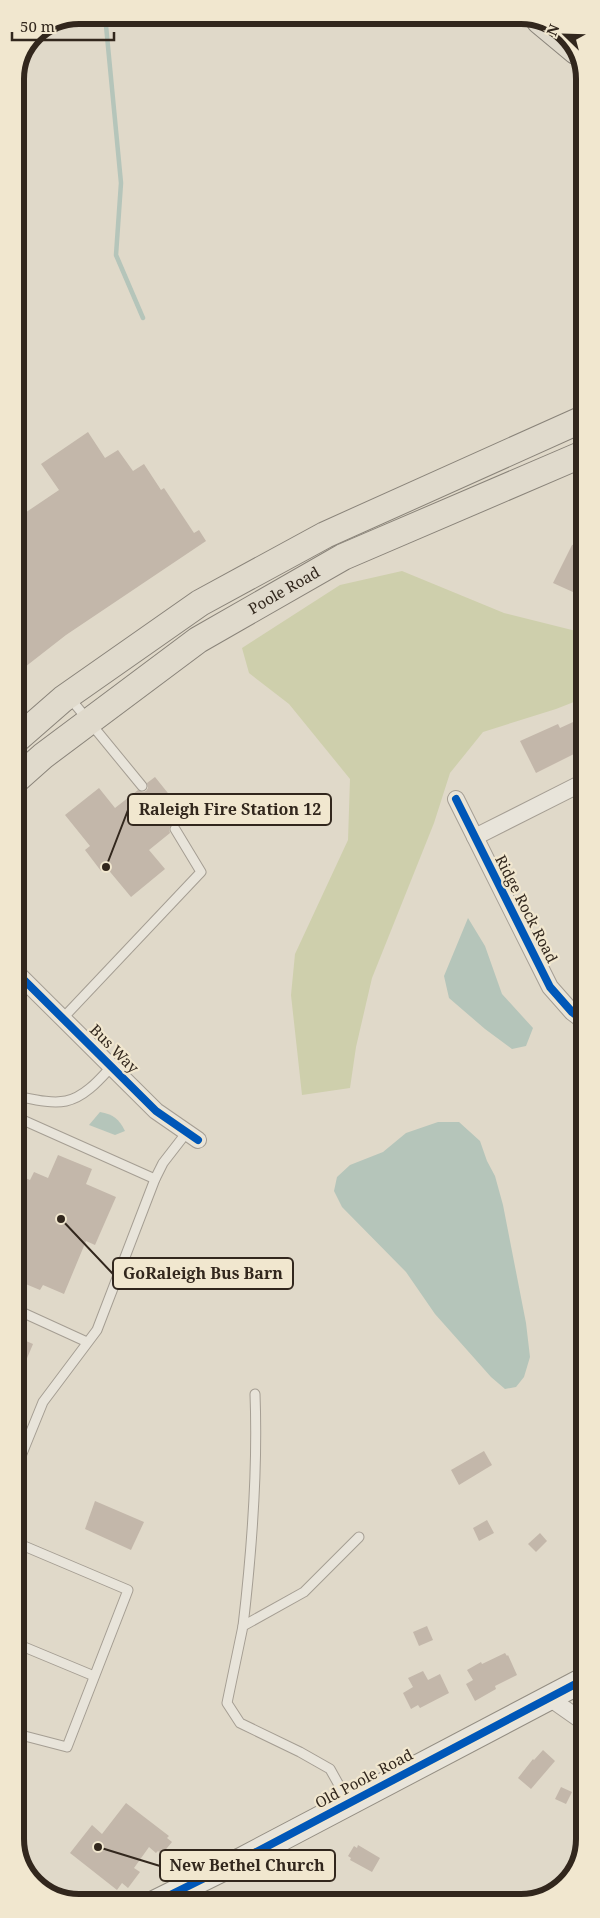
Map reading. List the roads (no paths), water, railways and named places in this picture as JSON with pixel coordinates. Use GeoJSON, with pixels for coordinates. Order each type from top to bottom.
{"type":"FeatureCollection","features":[{"type":"Feature","properties":{"kind":"main road","name":"Poole Road"},"geometry":{"type":"LineString","coordinates":[[24,733],[68,696],[200,603],[325,535],[576,422]]}},
{"type":"Feature","properties":{"kind":"main road","name":"Poole Road"},"geometry":{"type":"LineString","coordinates":[[24,773],[43,756],[198,640],[342,558],[576,457]]}},
{"type":"Feature","properties":{"kind":"main road"},"geometry":{"type":"LineString","coordinates":[[325,535],[342,558]]}},
{"type":"Feature","properties":{"kind":"street"},"geometry":{"type":"LineString","coordinates":[[475,837],[576,786]]}},
{"type":"Feature","properties":{"kind":"street","name":"Ridge Rock Road"},"geometry":{"type":"LineString","coordinates":[[456,799],[550,987],[576,1015]]}},
{"type":"Feature","properties":{"kind":"street","name":"Bus Way"},"geometry":{"type":"LineString","coordinates":[[24,980],[156,1110],[192,1136]]}},
{"type":"Feature","properties":{"kind":"street","name":"Old Poole Road"},"geometry":{"type":"LineString","coordinates":[[172,1894],[247,1857],[576,1683]]}},
{"type":"Feature","properties":{"kind":"street"},"geometry":{"type":"LineString","coordinates":[[548,1697],[576,1717]]}},
{"type":"Feature","properties":{"kind":"lane"},"geometry":{"type":"LineString","coordinates":[[68,696],[142,786]]}},
{"type":"Feature","properties":{"kind":"lane"},"geometry":{"type":"LineString","coordinates":[[63,1018],[201,872],[175,829]]}},
{"type":"Feature","properties":{"kind":"lane"},"geometry":{"type":"LineString","coordinates":[[24,1097],[43,1101],[67,1101],[92,1088],[112,1066]]}},
{"type":"Feature","properties":{"kind":"lane"},"geometry":{"type":"LineString","coordinates":[[24,1121],[155,1179]]}},
{"type":"Feature","properties":{"kind":"lane"},"geometry":{"type":"LineString","coordinates":[[24,1449],[43,1402],[97,1330],[155,1179],[164,1163],[192,1136]]}},
{"type":"Feature","properties":{"kind":"lane"},"geometry":{"type":"LineString","coordinates":[[24,1314],[87,1342]]}},
{"type":"Feature","properties":{"kind":"lane"},"geometry":{"type":"LineString","coordinates":[[255,1394],[256,1428],[251,1558],[243,1626],[227,1703],[240,1723],[330,1769],[349,1803]]}},
{"type":"Feature","properties":{"kind":"lane"},"geometry":{"type":"LineString","coordinates":[[243,1626],[304,1592],[359,1537]]}},
{"type":"Feature","properties":{"kind":"lane"},"geometry":{"type":"LineString","coordinates":[[24,1546],[128,1590],[66,1747],[24,1736]]}},
{"type":"Feature","properties":{"kind":"lane"},"geometry":{"type":"LineString","coordinates":[[24,1647],[94,1676]]}},
{"type":"Feature","properties":{"kind":"waterway"},"geometry":{"type":"LineString","coordinates":[[106,24],[121,183],[116,255],[143,318]]}},
{"type":"Feature","properties":{"kind":"place","name":"Raleigh Fire Station 12"},"geometry":{"type":"Point","coordinates":[106,867]}},
{"type":"Feature","properties":{"kind":"place","name":"GoRaleigh Bus Barn"},"geometry":{"type":"Point","coordinates":[61,1219]}},
{"type":"Feature","properties":{"kind":"place","name":"New Bethel Church"},"geometry":{"type":"Point","coordinates":[98,1847]}}]}
